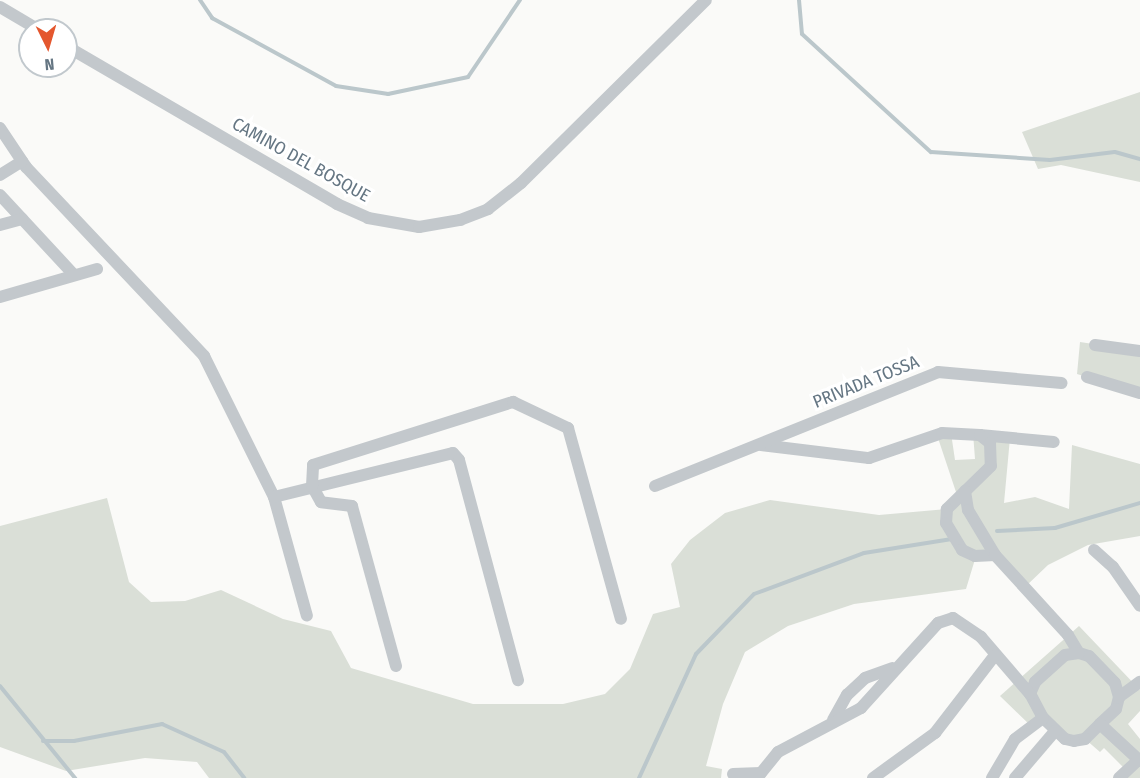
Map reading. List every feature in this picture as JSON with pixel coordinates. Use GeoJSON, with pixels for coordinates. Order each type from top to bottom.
{"type":"FeatureCollection","features":[{"type":"Feature","properties":{"kind":"street","name":"CAMINO DEL BOSQUE"},"geometry":{"type":"LineString","coordinates":[[78,53],[338,204],[368,218],[419,227],[460,220],[488,209],[521,183],[706,0]]}},
{"type":"Feature","properties":{"kind":"street"},"geometry":{"type":"LineString","coordinates":[[0,7],[19,18]]}},
{"type":"Feature","properties":{"kind":"street"},"geometry":{"type":"LineString","coordinates":[[0,129],[22,161],[204,356],[274,497],[307,616]]}},
{"type":"Feature","properties":{"kind":"street"},"geometry":{"type":"LineString","coordinates":[[0,175],[22,161]]}},
{"type":"Feature","properties":{"kind":"street"},"geometry":{"type":"LineString","coordinates":[[0,195],[74,275]]}},
{"type":"Feature","properties":{"kind":"street"},"geometry":{"type":"LineString","coordinates":[[0,225],[22,219]]}},
{"type":"Feature","properties":{"kind":"street"},"geometry":{"type":"LineString","coordinates":[[0,297],[97,269]]}},
{"type":"Feature","properties":{"kind":"street"},"geometry":{"type":"LineString","coordinates":[[1095,345],[1140,351]]}},
{"type":"Feature","properties":{"kind":"street","name":"PRIVADA TOSSA"},"geometry":{"type":"LineString","coordinates":[[655,486],[938,372],[1062,383]]}},
{"type":"Feature","properties":{"kind":"street"},"geometry":{"type":"LineString","coordinates":[[1087,377],[1140,393]]}},
{"type":"Feature","properties":{"kind":"street"},"geometry":{"type":"LineString","coordinates":[[396,666],[352,506],[347,502],[325,505],[312,486],[310,472],[321,461],[513,402],[568,428],[621,619]]}},
{"type":"Feature","properties":{"kind":"street","name":"PRIVADA TOSSA"},"geometry":{"type":"LineString","coordinates":[[760,445],[869,458],[942,433],[1054,442]]}},
{"type":"Feature","properties":{"kind":"street"},"geometry":{"type":"LineString","coordinates":[[980,435],[990,443],[992,466],[947,509],[949,532],[962,550],[975,556],[995,555]]}},
{"type":"Feature","properties":{"kind":"street"},"geometry":{"type":"LineString","coordinates":[[274,497],[453,453],[459,460],[518,680]]}},
{"type":"Feature","properties":{"kind":"street"},"geometry":{"type":"LineString","coordinates":[[965,491],[968,510],[995,555],[1068,635],[1079,653]]}},
{"type":"Feature","properties":{"kind":"street"},"geometry":{"type":"LineString","coordinates":[[1094,550],[1113,567],[1140,606]]}},
{"type":"Feature","properties":{"kind":"street"},"geometry":{"type":"LineString","coordinates":[[733,774],[763,775],[778,752],[833,720],[861,708],[892,668],[938,623],[953,618],[966,622],[1030,694],[1053,734],[1074,741],[1085,739],[1116,708],[1119,697],[1115,683],[1089,656],[1079,653],[1065,655],[1035,682],[1030,694]]}},
{"type":"Feature","properties":{"kind":"street"},"geometry":{"type":"LineString","coordinates":[[873,778],[894,767],[935,734],[996,655]]}},
{"type":"Feature","properties":{"kind":"street"},"geometry":{"type":"LineString","coordinates":[[833,720],[847,695],[865,678],[892,668]]}},
{"type":"Feature","properties":{"kind":"street"},"geometry":{"type":"LineString","coordinates":[[1119,697],[1140,682]]}},
{"type":"Feature","properties":{"kind":"street"},"geometry":{"type":"LineString","coordinates":[[992,778],[1002,766],[1015,739],[1034,728],[1043,718]]}},
{"type":"Feature","properties":{"kind":"street"},"geometry":{"type":"LineString","coordinates":[[1101,724],[1139,761],[1119,778]]}},
{"type":"Feature","properties":{"kind":"street"},"geometry":{"type":"LineString","coordinates":[[1002,766],[1016,776],[1053,734]]}},
{"type":"Feature","properties":{"kind":"shaded area"},"geometry":{"type":"Polygon","coordinates":[[[1140,92],[1140,182],[1061,165],[1038,169],[1022,132],[1140,92]]]}},
{"type":"Feature","properties":{"kind":"shaded area"},"geometry":{"type":"Polygon","coordinates":[[[1080,342],[1140,351],[1140,393],[1077,374],[1080,342]]]}},
{"type":"Feature","properties":{"kind":"shaded area"},"geometry":{"type":"Polygon","coordinates":[[[951,433],[955,460],[975,459],[973,433],[1010,438],[1004,503],[1035,497],[1069,509],[1072,445],[1140,464],[1140,536],[1088,545],[1048,565],[1025,587],[995,555],[976,556],[966,589],[854,604],[788,626],[745,652],[723,704],[706,766],[722,769],[721,778],[209,778],[197,762],[145,758],[66,771],[0,747],[0,526],[107,498],[129,582],[151,602],[185,601],[221,590],[283,619],[331,631],[351,668],[473,704],[563,704],[605,694],[630,669],[653,614],[680,607],[671,564],[690,540],[725,513],[770,500],[879,515],[947,509],[958,498],[937,435],[951,433]]]}},
{"type":"Feature","properties":{"kind":"shaded area"},"geometry":{"type":"Polygon","coordinates":[[[1079,626],[1140,690],[1140,711],[1128,724],[1140,739],[1140,778],[1117,778],[1125,769],[1104,748],[1100,752],[1085,739],[1074,741],[1043,718],[1033,728],[1000,696],[1079,626]]]}},
{"type":"Feature","properties":{"kind":"waterway"},"geometry":{"type":"LineString","coordinates":[[200,0],[212,18],[336,86],[388,94],[468,77],[520,0]]}},
{"type":"Feature","properties":{"kind":"waterway"},"geometry":{"type":"LineString","coordinates":[[799,0],[802,34],[931,152],[1050,160],[1115,152],[1140,159]]}},
{"type":"Feature","properties":{"kind":"waterway"},"geometry":{"type":"LineString","coordinates":[[997,531],[1055,528],[1140,503]]}},
{"type":"Feature","properties":{"kind":"waterway"},"geometry":{"type":"LineString","coordinates":[[639,778],[696,654],[754,594],[864,553],[952,539]]}},
{"type":"Feature","properties":{"kind":"waterway"},"geometry":{"type":"LineString","coordinates":[[0,686],[75,778]]}},
{"type":"Feature","properties":{"kind":"waterway"},"geometry":{"type":"LineString","coordinates":[[43,741],[74,741],[162,724],[224,752],[244,778]]}}]}
